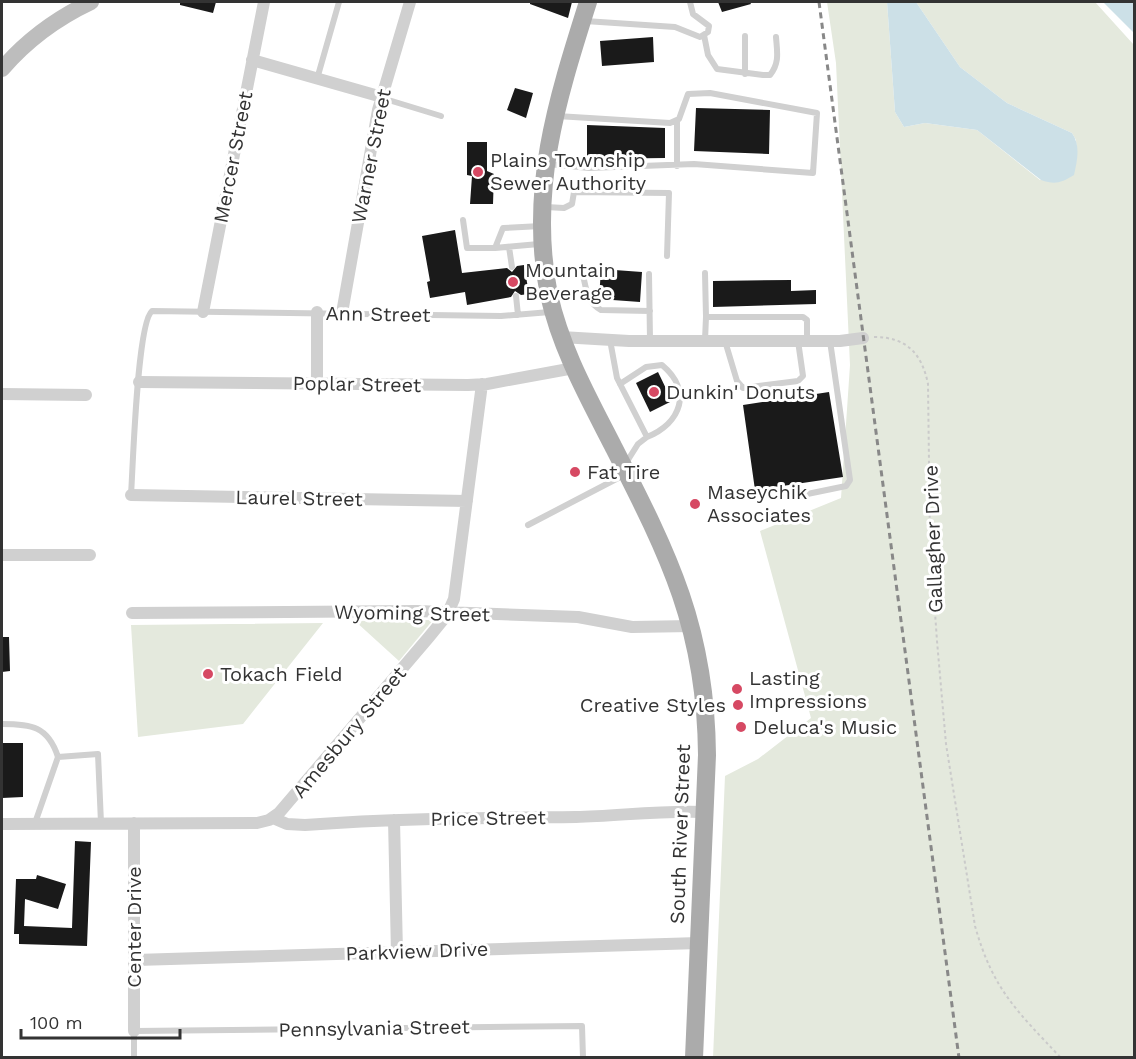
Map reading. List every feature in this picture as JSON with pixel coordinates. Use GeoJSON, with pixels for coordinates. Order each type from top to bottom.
{"type":"FeatureCollection","features":[{"type":"Feature","properties":{"kind":"main road"},"geometry":{"type":"LineString","coordinates":[[2,69],[33,37],[55,21],[91,2]]}},
{"type":"Feature","properties":{"kind":"main road","name":"South River Street"},"geometry":{"type":"LineString","coordinates":[[588,2],[554,116],[544,164],[542,235],[553,311],[561,337],[670,563],[692,626],[704,683],[705,812],[694,1058]]}},
{"type":"Feature","properties":{"kind":"street","name":"Mercer Street"},"geometry":{"type":"LineString","coordinates":[[203,312],[264,2]]}},
{"type":"Feature","properties":{"kind":"street","name":"Warner Street"},"geometry":{"type":"LineString","coordinates":[[342,313],[382,98],[410,2]]}},
{"type":"Feature","properties":{"kind":"street"},"geometry":{"type":"LineString","coordinates":[[252,60],[382,98]]}},
{"type":"Feature","properties":{"kind":"street"},"geometry":{"type":"LineString","coordinates":[[317,312],[317,384]]}},
{"type":"Feature","properties":{"kind":"street"},"geometry":{"type":"LineString","coordinates":[[561,337],[610,340],[802,341],[863,338]]}},
{"type":"Feature","properties":{"kind":"street","name":"Poplar Street"},"geometry":{"type":"LineString","coordinates":[[139,382],[482,384],[574,368]]}},
{"type":"Feature","properties":{"kind":"street","name":"Amesbury Street"},"geometry":{"type":"LineString","coordinates":[[273,818],[289,803],[448,613],[456,591],[482,384]]}},
{"type":"Feature","properties":{"kind":"street"},"geometry":{"type":"LineString","coordinates":[[2,394],[86,395]]}},
{"type":"Feature","properties":{"kind":"street","name":"Laurel Street"},"geometry":{"type":"LineString","coordinates":[[131,495],[467,501]]}},
{"type":"Feature","properties":{"kind":"street"},"geometry":{"type":"LineString","coordinates":[[2,555],[90,555]]}},
{"type":"Feature","properties":{"kind":"street","name":"Wyoming Street"},"geometry":{"type":"LineString","coordinates":[[132,613],[448,613],[578,617],[632,627],[692,626]]}},
{"type":"Feature","properties":{"kind":"street","name":"Price Street"},"geometry":{"type":"LineString","coordinates":[[273,818],[287,824],[305,825],[394,820],[705,812]]}},
{"type":"Feature","properties":{"kind":"street"},"geometry":{"type":"LineString","coordinates":[[2,824],[257,823],[273,818]]}},
{"type":"Feature","properties":{"kind":"street"},"geometry":{"type":"LineString","coordinates":[[394,820],[397,953]]}},
{"type":"Feature","properties":{"kind":"street","name":"Center Drive"},"geometry":{"type":"LineString","coordinates":[[134,823],[135,1031]]}},
{"type":"Feature","properties":{"kind":"street","name":"Parkview Drive"},"geometry":{"type":"LineString","coordinates":[[136,960],[699,943]]}},
{"type":"Feature","properties":{"kind":"lane"},"geometry":{"type":"LineString","coordinates":[[317,80],[339,2]]}},
{"type":"Feature","properties":{"kind":"lane"},"geometry":{"type":"LineString","coordinates":[[582,21],[675,27],[700,37],[708,32],[709,26],[693,14],[690,2]]}},
{"type":"Feature","properties":{"kind":"lane"},"geometry":{"type":"LineString","coordinates":[[704,35],[708,55],[717,69],[745,74],[770,75],[777,62],[776,37]]}},
{"type":"Feature","properties":{"kind":"lane"},"geometry":{"type":"LineString","coordinates":[[745,36],[745,74]]}},
{"type":"Feature","properties":{"kind":"lane"},"geometry":{"type":"LineString","coordinates":[[544,164],[589,168],[677,166],[694,164],[813,173],[817,113],[710,93],[688,94],[674,123],[677,166]]}},
{"type":"Feature","properties":{"kind":"lane"},"geometry":{"type":"LineString","coordinates":[[382,98],[441,116]]}},
{"type":"Feature","properties":{"kind":"lane"},"geometry":{"type":"LineString","coordinates":[[554,116],[674,123]]}},
{"type":"Feature","properties":{"kind":"lane"},"geometry":{"type":"LineString","coordinates":[[542,207],[564,208],[572,204],[574,192],[669,194],[667,256]]}},
{"type":"Feature","properties":{"kind":"lane"},"geometry":{"type":"LineString","coordinates":[[463,220],[467,248],[509,247],[542,235]]}},
{"type":"Feature","properties":{"kind":"lane"},"geometry":{"type":"LineString","coordinates":[[495,248],[503,228],[542,235]]}},
{"type":"Feature","properties":{"kind":"lane"},"geometry":{"type":"LineString","coordinates":[[509,247],[512,267]]}},
{"type":"Feature","properties":{"kind":"lane"},"geometry":{"type":"LineString","coordinates":[[705,273],[705,340]]}},
{"type":"Feature","properties":{"kind":"lane"},"geometry":{"type":"LineString","coordinates":[[649,274],[650,340]]}},
{"type":"Feature","properties":{"kind":"lane"},"geometry":{"type":"LineString","coordinates":[[583,275],[589,299],[595,307],[601,310],[650,311]]}},
{"type":"Feature","properties":{"kind":"lane"},"geometry":{"type":"LineString","coordinates":[[516,296],[518,315]]}},
{"type":"Feature","properties":{"kind":"lane","name":"Ann Street"},"geometry":{"type":"LineString","coordinates":[[139,382],[142,344],[149,314],[159,309],[203,312],[518,315],[553,311]]}},
{"type":"Feature","properties":{"kind":"lane"},"geometry":{"type":"LineString","coordinates":[[706,316],[803,317],[807,320],[802,341],[803,376],[798,381],[743,388],[737,381],[725,340]]}},
{"type":"Feature","properties":{"kind":"lane"},"geometry":{"type":"LineString","coordinates":[[610,340],[612,361],[620,384],[647,437]]}},
{"type":"Feature","properties":{"kind":"lane"},"geometry":{"type":"LineString","coordinates":[[788,498],[846,486],[850,480],[830,341]]}},
{"type":"Feature","properties":{"kind":"lane"},"geometry":{"type":"LineString","coordinates":[[528,525],[625,470],[638,444],[670,424],[680,406],[679,389],[670,372],[662,365],[646,367],[620,384]]}},
{"type":"Feature","properties":{"kind":"lane"},"geometry":{"type":"LineString","coordinates":[[131,495],[139,382]]}},
{"type":"Feature","properties":{"kind":"lane"},"geometry":{"type":"LineString","coordinates":[[2,724],[21,724],[40,729],[54,746],[58,757],[35,823]]}},
{"type":"Feature","properties":{"kind":"lane"},"geometry":{"type":"LineString","coordinates":[[58,757],[98,754],[101,823]]}},
{"type":"Feature","properties":{"kind":"lane","name":"Pennsylvania Street"},"geometry":{"type":"LineString","coordinates":[[135,1031],[582,1026],[583,1058]]}},
{"type":"Feature","properties":{"kind":"lane"},"geometry":{"type":"LineString","coordinates":[[134,1058],[135,1031]]}},
{"type":"Feature","properties":{"kind":"path","name":"Gallagher Drive"},"geometry":{"type":"LineString","coordinates":[[863,338],[888,338],[907,344],[921,358],[925,368],[929,393],[930,541],[937,641],[946,744],[969,902],[981,948],[999,987],[1060,1058]]}},
{"type":"Feature","properties":{"kind":"shaded area"},"geometry":{"type":"Polygon","coordinates":[[[827,2],[887,2],[895,112],[904,127],[925,123],[977,130],[1040,180],[1077,159],[1076,140],[1072,133],[1007,103],[960,67],[916,2],[1095,2],[1134,45],[1134,1057],[713,1058],[725,776],[758,759],[811,718],[760,531],[841,498],[850,365],[836,63],[827,2]]]}},
{"type":"Feature","properties":{"kind":"shaded area"},"geometry":{"type":"Polygon","coordinates":[[[887,2],[916,2],[960,67],[1007,103],[1072,133],[1077,148],[1074,175],[1058,182],[1041,180],[977,130],[925,123],[904,127],[895,112],[887,2]]]}},
{"type":"Feature","properties":{"kind":"shaded area"},"geometry":{"type":"Polygon","coordinates":[[[1103,2],[1134,2],[1134,33],[1103,2]]]}},
{"type":"Feature","properties":{"kind":"shaded area"},"geometry":{"type":"Polygon","coordinates":[[[433,620],[399,661],[355,621],[433,620]]]}},
{"type":"Feature","properties":{"kind":"shaded area","name":"Tokach Field"},"geometry":{"type":"Polygon","coordinates":[[[323,623],[243,724],[138,737],[131,625],[323,623]]]}},
{"type":"Feature","properties":{"kind":"building"},"geometry":{"type":"Polygon","coordinates":[[[180,2],[216,2],[213,13],[180,5],[180,2]]]}},
{"type":"Feature","properties":{"kind":"building"},"geometry":{"type":"Polygon","coordinates":[[[530,2],[572,2],[568,18],[530,4],[530,2]]]}},
{"type":"Feature","properties":{"kind":"building"},"geometry":{"type":"Polygon","coordinates":[[[718,2],[750,2],[751,4],[722,12],[718,2]]]}},
{"type":"Feature","properties":{"kind":"building"},"geometry":{"type":"Polygon","coordinates":[[[653,37],[654,62],[602,66],[600,41],[653,37]]]}},
{"type":"Feature","properties":{"kind":"building"},"geometry":{"type":"Polygon","coordinates":[[[515,88],[533,93],[526,118],[507,110],[515,88]]]}},
{"type":"Feature","properties":{"kind":"building"},"geometry":{"type":"Polygon","coordinates":[[[696,108],[770,110],[769,154],[694,151],[696,108]]]}},
{"type":"Feature","properties":{"kind":"building"},"geometry":{"type":"Polygon","coordinates":[[[587,125],[665,128],[665,158],[587,159],[587,125]]]}},
{"type":"Feature","properties":{"kind":"building","name":"Plains Township Sewer Authority"},"geometry":{"type":"Polygon","coordinates":[[[467,142],[487,142],[487,171],[494,174],[493,204],[470,204],[472,176],[467,175],[467,142]]]}},
{"type":"Feature","properties":{"kind":"building"},"geometry":{"type":"Polygon","coordinates":[[[455,230],[462,273],[507,268],[512,272],[517,266],[524,265],[529,294],[521,295],[515,291],[511,297],[467,305],[465,292],[430,298],[427,282],[430,281],[422,236],[455,230]]]}},
{"type":"Feature","properties":{"kind":"building"},"geometry":{"type":"Polygon","coordinates":[[[601,269],[642,272],[640,302],[599,299],[601,269]]]}},
{"type":"Feature","properties":{"kind":"building"},"geometry":{"type":"Polygon","coordinates":[[[791,280],[791,291],[816,290],[816,304],[713,307],[713,281],[791,280]]]}},
{"type":"Feature","properties":{"kind":"building","name":"Dunkin' Donuts"},"geometry":{"type":"Polygon","coordinates":[[[658,372],[672,401],[650,412],[636,383],[658,372]]]}},
{"type":"Feature","properties":{"kind":"building"},"geometry":{"type":"Polygon","coordinates":[[[829,392],[843,477],[755,490],[743,405],[829,392]]]}},
{"type":"Feature","properties":{"kind":"building"},"geometry":{"type":"Polygon","coordinates":[[[2,637],[9,637],[10,671],[2,672],[2,637]]]}},
{"type":"Feature","properties":{"kind":"building"},"geometry":{"type":"Polygon","coordinates":[[[2,743],[23,743],[23,797],[2,798],[2,743]]]}},
{"type":"Feature","properties":{"kind":"building"},"geometry":{"type":"Polygon","coordinates":[[[75,841],[91,842],[87,946],[19,944],[19,934],[14,934],[16,879],[36,879],[37,875],[66,884],[58,909],[25,899],[24,926],[72,928],[75,841]]]}},
{"type":"Feature","properties":{"kind":"railway"},"geometry":{"type":"LineString","coordinates":[[819,2],[959,1058]]}},
{"type":"Feature","properties":{"kind":"place","name":"Plains Township Sewer Authority"},"geometry":{"type":"Point","coordinates":[478,172]}},
{"type":"Feature","properties":{"kind":"place","name":"Mountain Beverage"},"geometry":{"type":"Point","coordinates":[513,282]}},
{"type":"Feature","properties":{"kind":"place","name":"Dunkin' Donuts"},"geometry":{"type":"Point","coordinates":[654,392]}},
{"type":"Feature","properties":{"kind":"place","name":"Fat Tire"},"geometry":{"type":"Point","coordinates":[575,472]}},
{"type":"Feature","properties":{"kind":"place","name":"Maseychik Associates"},"geometry":{"type":"Point","coordinates":[695,504]}},
{"type":"Feature","properties":{"kind":"place","name":"Tokach Field"},"geometry":{"type":"Point","coordinates":[208,674]}},
{"type":"Feature","properties":{"kind":"place","name":"Lasting Impressions"},"geometry":{"type":"Point","coordinates":[737,689]}},
{"type":"Feature","properties":{"kind":"place","name":"Creative Styles"},"geometry":{"type":"Point","coordinates":[738,705]}},
{"type":"Feature","properties":{"kind":"place","name":"Deluca's Music"},"geometry":{"type":"Point","coordinates":[741,727]}}]}
